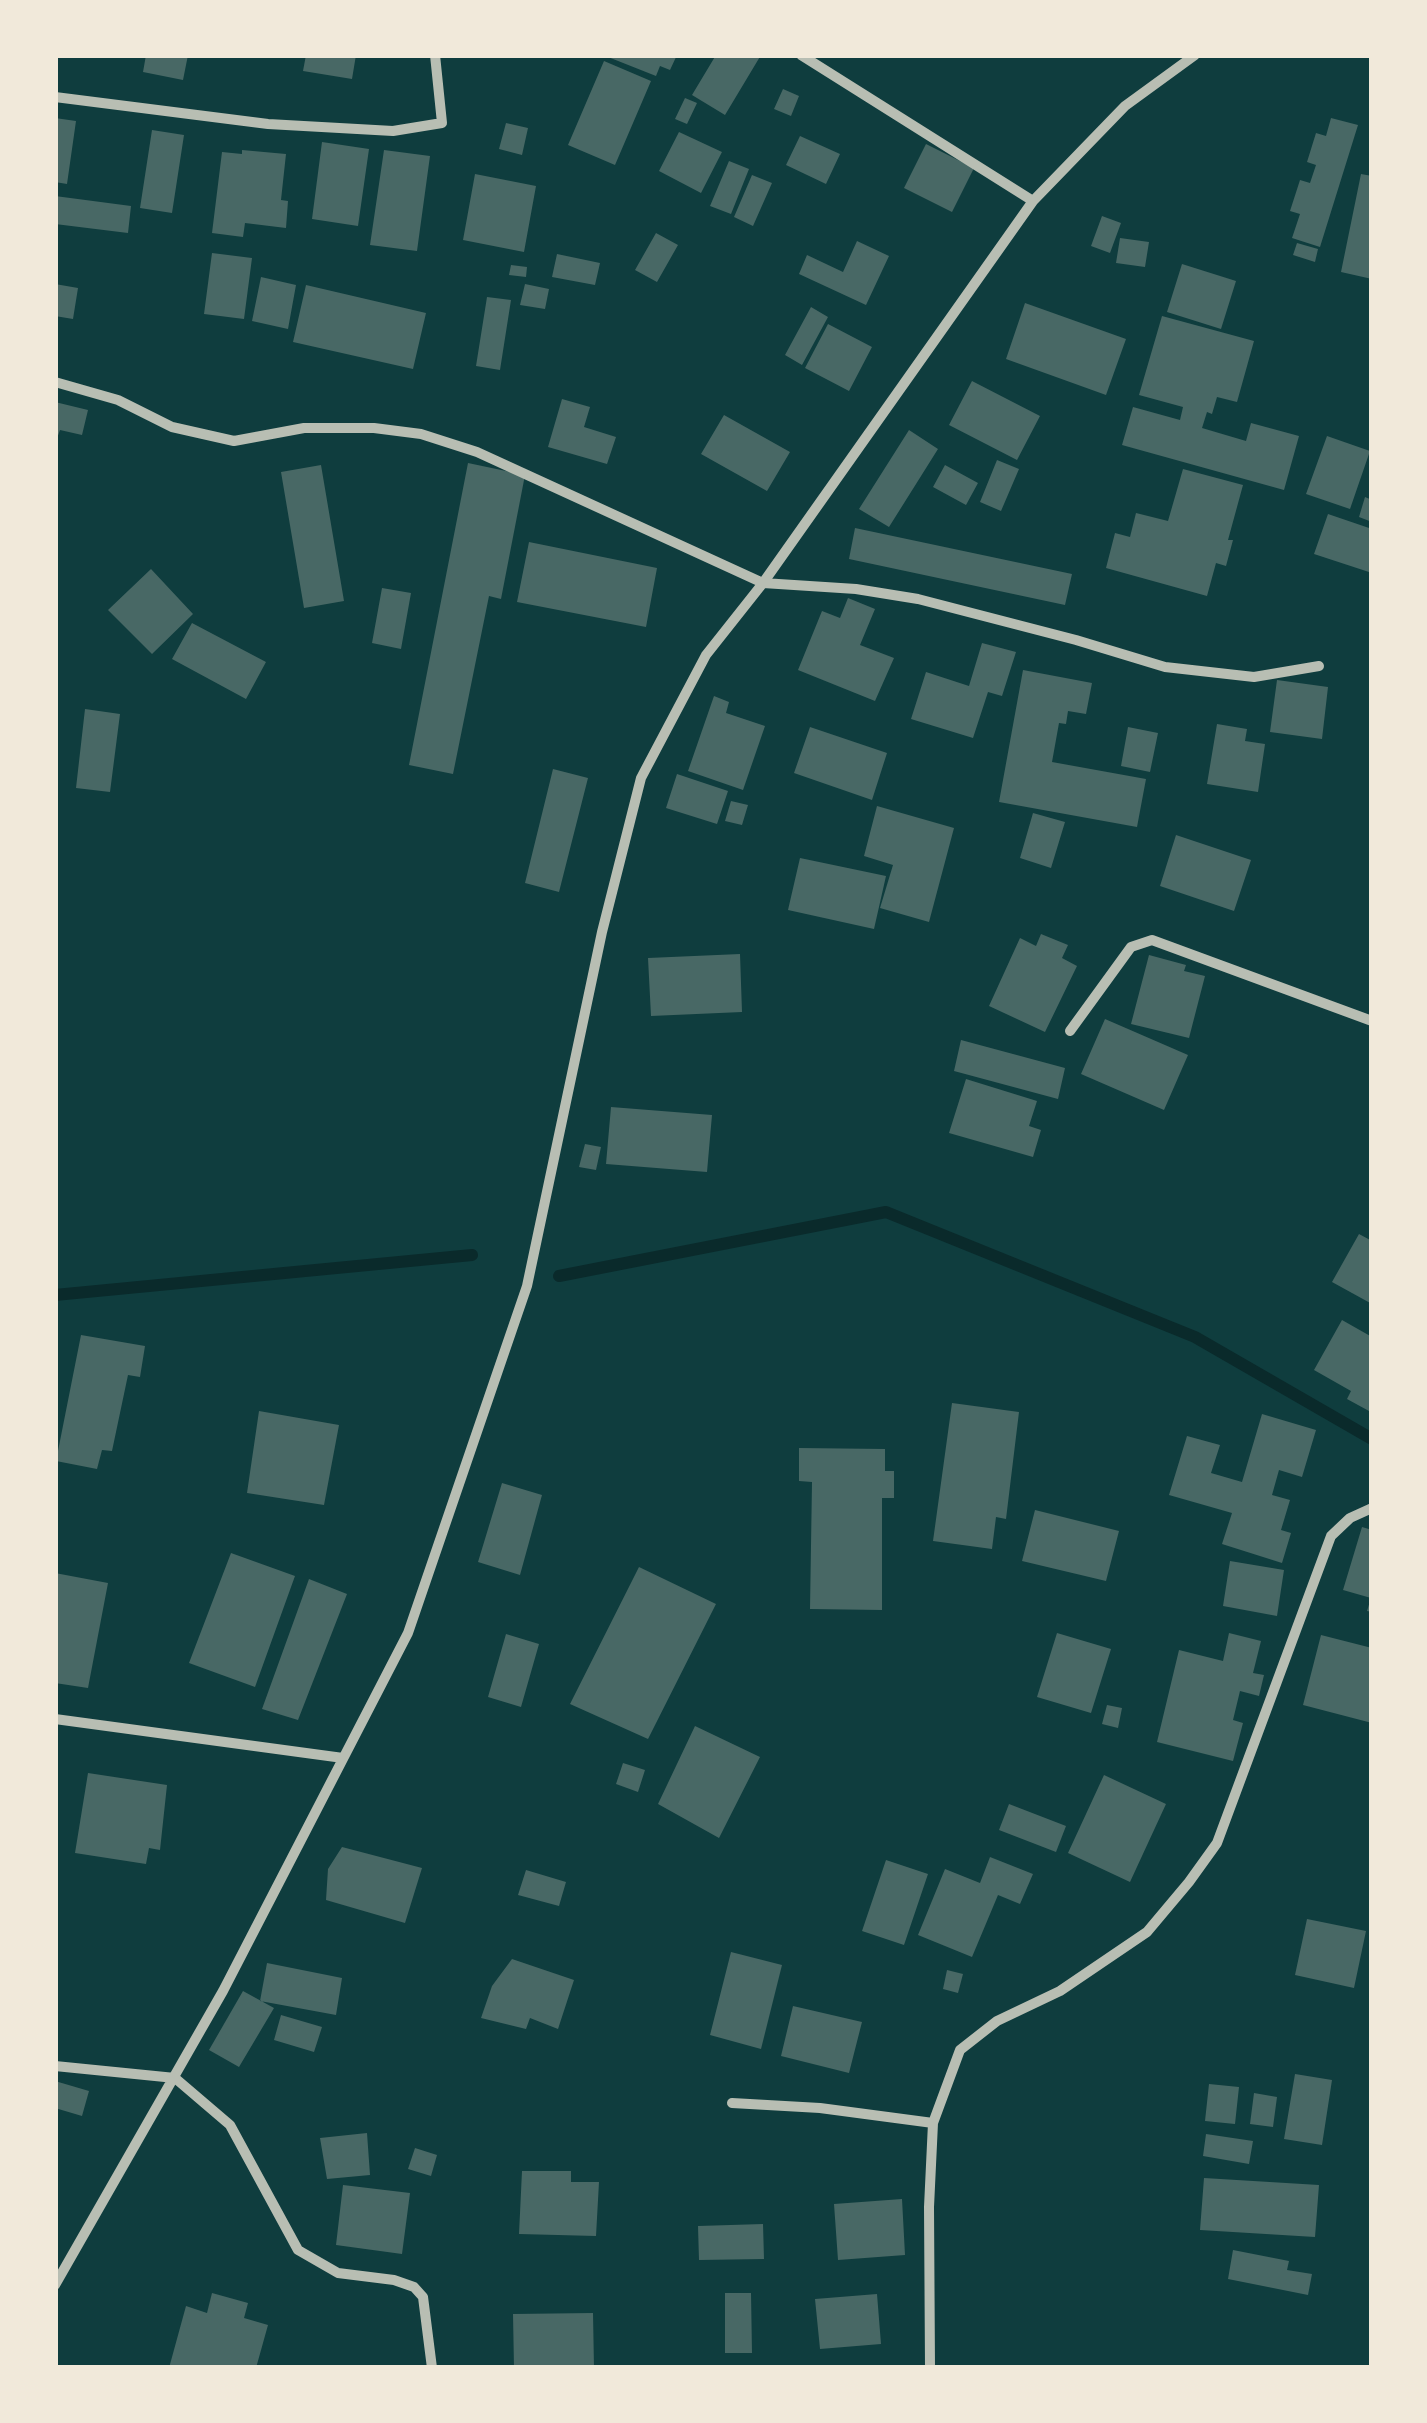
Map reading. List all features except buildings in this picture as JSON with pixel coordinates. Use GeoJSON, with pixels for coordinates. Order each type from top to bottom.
{"type":"FeatureCollection","features":[{"type":"Feature","properties":{"kind":"street"},"geometry":{"type":"LineString","coordinates":[[55,98],[268,124],[392,131],[442,123],[435,55]]}},
{"type":"Feature","properties":{"kind":"street"},"geometry":{"type":"LineString","coordinates":[[801,55],[1033,201]]}},
{"type":"Feature","properties":{"kind":"street"},"geometry":{"type":"LineString","coordinates":[[55,2286],[175,2078],[408,1632],[526,1286],[602,932],[641,778],[706,655],[762,583],[1033,201],[1125,106],[1195,55]]}},
{"type":"Feature","properties":{"kind":"street"},"geometry":{"type":"LineString","coordinates":[[55,382],[118,400],[172,427],[234,441],[304,428],[374,428],[421,434],[477,452],[762,583],[856,589],[918,599],[1166,667],[1254,677],[1319,666]]}},
{"type":"Feature","properties":{"kind":"street"},"geometry":{"type":"LineString","coordinates":[[1070,1030],[1131,946],[1152,940],[1372,1021]]}},
{"type":"Feature","properties":{"kind":"street"},"geometry":{"type":"LineString","coordinates":[[930,2368],[933,2123],[960,2050],[998,2020],[1060,1990],[1147,1932],[1189,1882],[1216,1842],[1331,1536],[1350,1518],[1372,1508]]}},
{"type":"Feature","properties":{"kind":"street"},"geometry":{"type":"LineString","coordinates":[[55,1719],[343,1758]]}},
{"type":"Feature","properties":{"kind":"street"},"geometry":{"type":"LineString","coordinates":[[55,2066],[175,2078],[230,2125],[298,2250],[338,2273],[394,2280],[414,2287],[423,2297],[432,2368]]}},
{"type":"Feature","properties":{"kind":"street"},"geometry":{"type":"LineString","coordinates":[[732,2103],[820,2108],[933,2123]]}},
{"type":"Feature","properties":{"kind":"waterway"},"geometry":{"type":"LineString","coordinates":[[559,1276],[886,1212],[1195,1337],[1372,1439]]}},
{"type":"Feature","properties":{"kind":"waterway"},"geometry":{"type":"LineString","coordinates":[[55,1295],[472,1255]]}}]}
